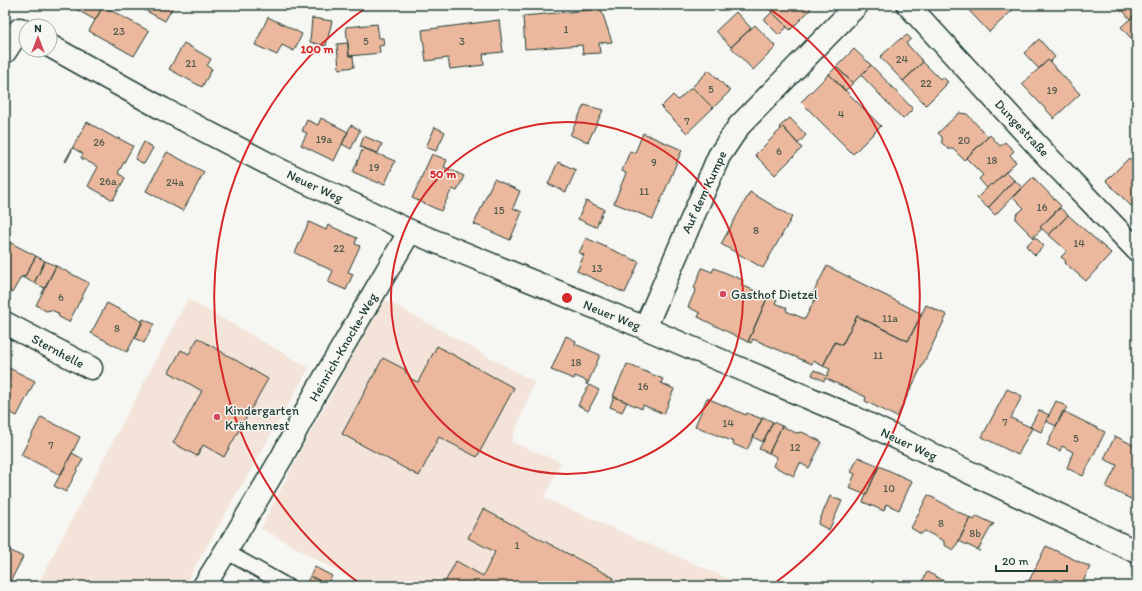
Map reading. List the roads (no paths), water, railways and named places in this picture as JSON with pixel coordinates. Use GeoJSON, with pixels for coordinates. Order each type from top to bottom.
{"type":"FeatureCollection","features":[{"type":"Feature","properties":{"kind":"street","name":"Auf dem Kumpe"},"geometry":{"type":"LineString","coordinates":[[645,328],[719,156],[739,126],[857,5]]}},
{"type":"Feature","properties":{"kind":"street","name":"Dungestraße"},"geometry":{"type":"LineString","coordinates":[[908,5],[1083,195],[1137,250]]}},
{"type":"Feature","properties":{"kind":"street"},"geometry":{"type":"LineString","coordinates":[[5,52],[17,27]]}},
{"type":"Feature","properties":{"kind":"street","name":"Neuer Weg"},"geometry":{"type":"LineString","coordinates":[[58,50],[163,109],[276,167],[410,231],[645,328],[851,416],[1137,552]]}},
{"type":"Feature","properties":{"kind":"street","name":"Heinrich-Knoche-Weg"},"geometry":{"type":"LineString","coordinates":[[204,586],[282,457],[314,396],[410,231]]}},
{"type":"Feature","properties":{"kind":"street","name":"Sternhelle"},"geometry":{"type":"LineString","coordinates":[[5,323],[91,368]]}},
{"type":"Feature","properties":{"kind":"lane"},"geometry":{"type":"LineString","coordinates":[[225,551],[287,586]]}},
{"type":"Feature","properties":{"kind":"place","name":"Gasthof Dietzel"},"geometry":{"type":"Point","coordinates":[723,294]}},
{"type":"Feature","properties":{"kind":"place","name":"Kindergarten Krähennest"},"geometry":{"type":"Point","coordinates":[217,417]}}]}
